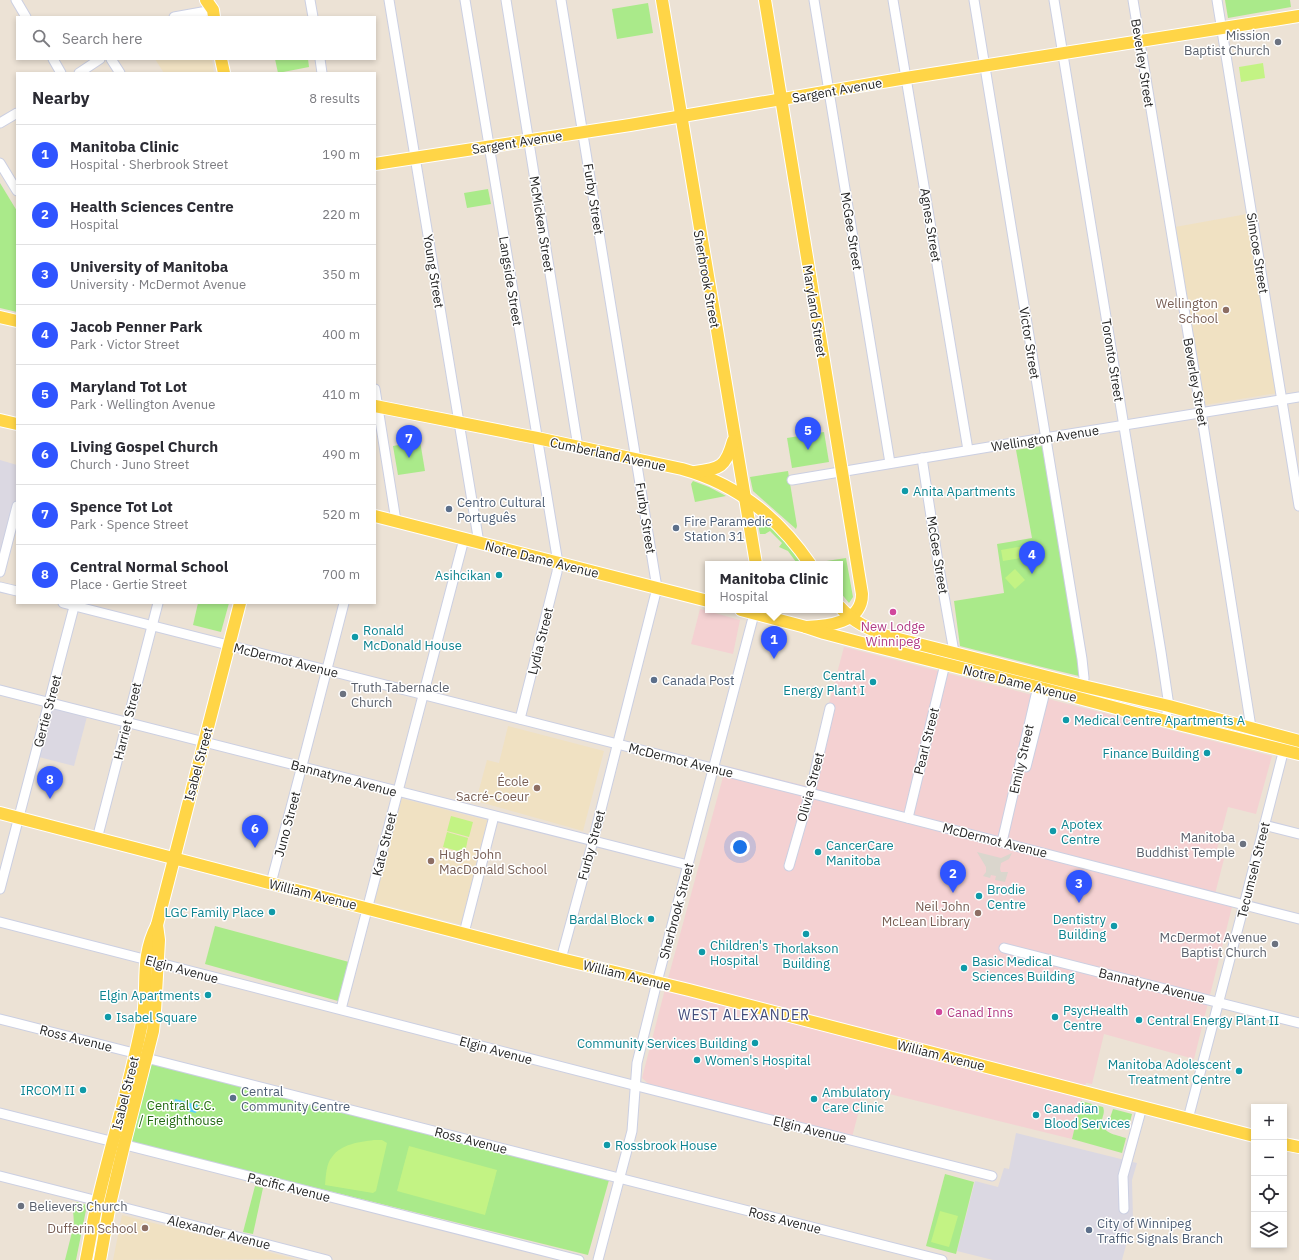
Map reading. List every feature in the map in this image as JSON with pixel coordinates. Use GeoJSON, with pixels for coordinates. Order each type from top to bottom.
{"type":"FeatureCollection","features":[{"type":"Feature","properties":{"kind":"main road","name":"Sherbrook Street"},"geometry":{"type":"LineString","coordinates":[[662,0],[755,561]]}},
{"type":"Feature","properties":{"kind":"main road","name":"Maryland Street"},"geometry":{"type":"LineString","coordinates":[[765,0],[862,594],[861,604],[849,617]]}},
{"type":"Feature","properties":{"kind":"main road","name":"Sargent Avenue"},"geometry":{"type":"LineString","coordinates":[[376,164],[583,132],[906,78],[1299,16]]}},
{"type":"Feature","properties":{"kind":"main road"},"geometry":{"type":"LineString","coordinates":[[221,60],[224,72]]}},
{"type":"Feature","properties":{"kind":"main road"},"geometry":{"type":"LineString","coordinates":[[0,317],[16,321]]}},
{"type":"Feature","properties":{"kind":"main road","name":"Cumberland Avenue"},"geometry":{"type":"LineString","coordinates":[[376,407],[537,438],[694,472],[718,482],[759,507],[778,524],[808,561]]}},
{"type":"Feature","properties":{"kind":"main road"},"geometry":{"type":"LineString","coordinates":[[0,420],[16,424]]}},
{"type":"Feature","properties":{"kind":"main road"},"geometry":{"type":"LineString","coordinates":[[694,472],[710,471],[721,467],[730,455],[734,437]]}},
{"type":"Feature","properties":{"kind":"main road","name":"Notre Dame Avenue"},"geometry":{"type":"LineString","coordinates":[[376,516],[705,601]]}},
{"type":"Feature","properties":{"kind":"main road","name":"Isabel Street"},"geometry":{"type":"LineString","coordinates":[[86,1260],[98,1201],[118,1143],[140,1056],[146,960],[150,938],[157,925],[240,604]]}},
{"type":"Feature","properties":{"kind":"main road"},"geometry":{"type":"LineString","coordinates":[[806,626],[832,625],[841,622],[849,617],[843,610]]}},
{"type":"Feature","properties":{"kind":"main road","name":"Notre Dame Avenue"},"geometry":{"type":"LineString","coordinates":[[771,614],[842,638],[945,664],[1043,682],[1083,686],[1169,706],[1299,741]]}},
{"type":"Feature","properties":{"kind":"main road","name":"Notre Dame Avenue"},"geometry":{"type":"LineString","coordinates":[[849,617],[870,630],[887,636],[954,652],[1043,682],[1165,720],[1299,754]]}},
{"type":"Feature","properties":{"kind":"main road","name":"William Avenue"},"geometry":{"type":"LineString","coordinates":[[0,812],[98,839],[174,857],[561,959],[657,982],[1251,1135]]}},
{"type":"Feature","properties":{"kind":"main road","name":"Isabel Street"},"geometry":{"type":"LineString","coordinates":[[140,1056],[153,1031],[156,1011],[159,940],[157,925]]}},
{"type":"Feature","properties":{"kind":"main road","name":"Isabel Street"},"geometry":{"type":"LineString","coordinates":[[100,1260],[110,1204],[118,1143]]}},
{"type":"Feature","properties":{"kind":"main road"},"geometry":{"type":"LineString","coordinates":[[1287,1145],[1299,1148]]}},
{"type":"Feature","properties":{"kind":"street"},"geometry":{"type":"LineString","coordinates":[[16,0],[25,16]]}},
{"type":"Feature","properties":{"kind":"street"},"geometry":{"type":"LineString","coordinates":[[310,0],[313,16]]}},
{"type":"Feature","properties":{"kind":"street","name":"Young Street"},"geometry":{"type":"LineString","coordinates":[[389,0],[479,543]]}},
{"type":"Feature","properties":{"kind":"street","name":"Langside Street"},"geometry":{"type":"LineString","coordinates":[[465,0],[558,563]]}},
{"type":"Feature","properties":{"kind":"street","name":"McMicken Street"},"geometry":{"type":"LineString","coordinates":[[506,0],[530,140],[578,447]]}},
{"type":"Feature","properties":{"kind":"street","name":"Furby Street"},"geometry":{"type":"LineString","coordinates":[[561,0],[657,588],[593,841],[561,959]]}},
{"type":"Feature","properties":{"kind":"street","name":"McGee Street"},"geometry":{"type":"LineString","coordinates":[[814,0],[890,463]]}},
{"type":"Feature","properties":{"kind":"street","name":"Agnes Street"},"geometry":{"type":"LineString","coordinates":[[893,0],[968,450]]}},
{"type":"Feature","properties":{"kind":"street","name":"Victor Street"},"geometry":{"type":"LineString","coordinates":[[974,0],[1082,659],[1084,678],[1083,686]]}},
{"type":"Feature","properties":{"kind":"street","name":"Toronto Street"},"geometry":{"type":"LineString","coordinates":[[1054,0],[1161,652],[1169,706],[1165,720]]}},
{"type":"Feature","properties":{"kind":"street","name":"Beverley Street"},"geometry":{"type":"LineString","coordinates":[[1133,0],[1251,728],[1248,741]]}},
{"type":"Feature","properties":{"kind":"street","name":"Simcoe Street"},"geometry":{"type":"LineString","coordinates":[[1217,0],[1299,506]]}},
{"type":"Feature","properties":{"kind":"street"},"geometry":{"type":"LineString","coordinates":[[178,16],[212,7]]}},
{"type":"Feature","properties":{"kind":"street"},"geometry":{"type":"LineString","coordinates":[[54,60],[60,72]]}},
{"type":"Feature","properties":{"kind":"street"},"geometry":{"type":"LineString","coordinates":[[80,72],[98,60]]}},
{"type":"Feature","properties":{"kind":"street"},"geometry":{"type":"LineString","coordinates":[[112,60],[119,72]]}},
{"type":"Feature","properties":{"kind":"street"},"geometry":{"type":"LineString","coordinates":[[320,60],[322,72]]}},
{"type":"Feature","properties":{"kind":"street"},"geometry":{"type":"LineString","coordinates":[[0,123],[16,114]]}},
{"type":"Feature","properties":{"kind":"street"},"geometry":{"type":"LineString","coordinates":[[0,163],[16,189]]}},
{"type":"Feature","properties":{"kind":"street","name":"Wellington Avenue"},"geometry":{"type":"LineString","coordinates":[[792,480],[1299,397]]}},
{"type":"Feature","properties":{"kind":"street"},"geometry":{"type":"LineString","coordinates":[[376,407],[396,521]]}},
{"type":"Feature","properties":{"kind":"street","name":"McGee Street"},"geometry":{"type":"LineString","coordinates":[[922,458],[954,652]]}},
{"type":"Feature","properties":{"kind":"street"},"geometry":{"type":"LineString","coordinates":[[0,572],[16,510]]}},
{"type":"Feature","properties":{"kind":"street","name":"Kate Street"},"geometry":{"type":"LineString","coordinates":[[341,1009],[464,539]]}},
{"type":"Feature","properties":{"kind":"street","name":"Lydia Street"},"geometry":{"type":"LineString","coordinates":[[520,719],[558,563]]}},
{"type":"Feature","properties":{"kind":"street"},"geometry":{"type":"LineString","coordinates":[[0,587],[16,591]]}},
{"type":"Feature","properties":{"kind":"street","name":"McDermot Avenue"},"geometry":{"type":"LineString","coordinates":[[75,604],[152,626],[908,818],[1299,920]]}},
{"type":"Feature","properties":{"kind":"street","name":"Gertie Street"},"geometry":{"type":"LineString","coordinates":[[0,889],[75,604]]}},
{"type":"Feature","properties":{"kind":"street","name":"Harriet Street"},"geometry":{"type":"LineString","coordinates":[[98,839],[126,722],[158,604]]}},
{"type":"Feature","properties":{"kind":"street","name":"Juno Street"},"geometry":{"type":"LineString","coordinates":[[271,883],[344,604]]}},
{"type":"Feature","properties":{"kind":"street","name":"Sherbrook Street"},"geometry":{"type":"LineString","coordinates":[[598,1260],[633,1126],[637,1064],[754,613]]}},
{"type":"Feature","properties":{"kind":"street","name":"Pearl Street"},"geometry":{"type":"LineString","coordinates":[[908,818],[945,664]]}},
{"type":"Feature","properties":{"kind":"street","name":"Emily Street"},"geometry":{"type":"LineString","coordinates":[[1005,843],[1043,682]]}},
{"type":"Feature","properties":{"kind":"street","name":"Bannatyne Avenue"},"geometry":{"type":"LineString","coordinates":[[0,690],[688,865]]}},
{"type":"Feature","properties":{"kind":"street","name":"Olivia Street"},"geometry":{"type":"LineString","coordinates":[[789,866],[810,793],[830,708]]}},
{"type":"Feature","properties":{"kind":"street","name":"Tecumseh Street"},"geometry":{"type":"LineString","coordinates":[[1188,1119],[1286,737]]}},
{"type":"Feature","properties":{"kind":"street"},"geometry":{"type":"LineString","coordinates":[[464,933],[494,816]]}},
{"type":"Feature","properties":{"kind":"street"},"geometry":{"type":"LineString","coordinates":[[1264,825],[1299,834]]}},
{"type":"Feature","properties":{"kind":"street","name":"Elgin Avenue"},"geometry":{"type":"LineString","coordinates":[[0,922],[158,964],[341,1009],[635,1086],[992,1176]]}},
{"type":"Feature","properties":{"kind":"street","name":"Bannatyne Avenue"},"geometry":{"type":"LineString","coordinates":[[1004,948],[1299,1023]]}},
{"type":"Feature","properties":{"kind":"street","name":"Ross Avenue"},"geometry":{"type":"LineString","coordinates":[[0,1019],[942,1260]]}},
{"type":"Feature","properties":{"kind":"street"},"geometry":{"type":"LineString","coordinates":[[1124,1209],[1123,1176],[1142,1107]]}},
{"type":"Feature","properties":{"kind":"street","name":"Pacific Avenue"},"geometry":{"type":"LineString","coordinates":[[0,1113],[579,1260]]}},
{"type":"Feature","properties":{"kind":"street"},"geometry":{"type":"LineString","coordinates":[[0,1176],[98,1201]]}},
{"type":"Feature","properties":{"kind":"street","name":"Alexander Avenue"},"geometry":{"type":"LineString","coordinates":[[110,1204],[306,1257],[328,1260]]}},
{"type":"Feature","properties":{"kind":"shaded area"},"geometry":{"type":"Polygon","coordinates":[[[156,60],[212,60],[214,72],[163,72],[156,60]]]}},
{"type":"Feature","properties":{"kind":"shaded area","name":"Wellington School"},"geometry":{"type":"Polygon","coordinates":[[[1247,214],[1277,393],[1205,405],[1175,227],[1247,214]]]}},
{"type":"Feature","properties":{"kind":"shaded area"},"geometry":{"type":"Polygon","coordinates":[[[0,460],[16,465],[16,510],[0,572],[0,460]]]}},
{"type":"Feature","properties":{"kind":"shaded area"},"geometry":{"type":"Polygon","coordinates":[[[700,609],[705,610],[705,613],[715,613],[740,620],[733,654],[691,644],[700,609]]]}},
{"type":"Feature","properties":{"kind":"shaded area"},"geometry":{"type":"Polygon","coordinates":[[[844,647],[1272,756],[1256,814],[1228,807],[1215,857],[1224,859],[1214,898],[1233,903],[1194,1059],[1104,1034],[1092,1084],[1086,1083],[1072,1139],[865,1088],[852,1137],[652,1087],[642,1078],[726,766],[806,786],[844,647]]]}},
{"type":"Feature","properties":{"kind":"shaded area"},"geometry":{"type":"Polygon","coordinates":[[[49,703],[88,713],[74,766],[35,756],[49,703]]]}},
{"type":"Feature","properties":{"kind":"shaded area","name":"École Sacré-Coeur"},"geometry":{"type":"Polygon","coordinates":[[[508,726],[604,751],[583,831],[476,801],[487,760],[499,763],[508,726]]]}},
{"type":"Feature","properties":{"kind":"shaded area","name":"Hugh John MacDonald School"},"geometry":{"type":"Polygon","coordinates":[[[400,798],[490,821],[463,925],[374,902],[400,798]]]}},
{"type":"Feature","properties":{"kind":"shaded area"},"geometry":{"type":"Polygon","coordinates":[[[977,852],[1001,858],[1012,853],[1009,859],[1001,863],[1001,872],[1008,872],[1005,882],[995,880],[996,876],[991,875],[990,878],[983,876],[986,872],[986,867],[977,852]]]}},
{"type":"Feature","properties":{"kind":"shaded area"},"geometry":{"type":"Polygon","coordinates":[[[1016,1133],[1137,1163],[1132,1180],[1133,1219],[1122,1260],[993,1260],[957,1251],[975,1181],[998,1187],[1004,1168],[1009,1169],[1016,1133]]]}},
{"type":"Feature","properties":{"kind":"shaded area","name":"Dufferin School"},"geometry":{"type":"Polygon","coordinates":[[[122,1215],[220,1240],[296,1259],[113,1260],[122,1215]]]}},
{"type":"Feature","properties":{"kind":"green space"},"geometry":{"type":"Polygon","coordinates":[[[1225,0],[1290,0],[1291,7],[1228,18],[1225,0]]]}},
{"type":"Feature","properties":{"kind":"green space"},"geometry":{"type":"Polygon","coordinates":[[[648,3],[653,33],[617,39],[612,9],[648,3]]]}},
{"type":"Feature","properties":{"kind":"green space"},"geometry":{"type":"Polygon","coordinates":[[[275,60],[308,60],[309,67],[278,72],[275,60]]]}},
{"type":"Feature","properties":{"kind":"green space"},"geometry":{"type":"Polygon","coordinates":[[[1263,63],[1265,78],[1241,82],[1239,67],[1263,63]]]}},
{"type":"Feature","properties":{"kind":"green space"},"geometry":{"type":"Polygon","coordinates":[[[0,183],[16,209],[16,312],[0,308],[0,183]]]}},
{"type":"Feature","properties":{"kind":"green space"},"geometry":{"type":"Polygon","coordinates":[[[488,189],[491,204],[467,208],[464,193],[488,189]]]}},
{"type":"Feature","properties":{"kind":"green space"},"geometry":{"type":"Polygon","coordinates":[[[824,432],[829,462],[792,468],[787,438],[824,432]]]}},
{"type":"Feature","properties":{"kind":"green space"},"geometry":{"type":"Polygon","coordinates":[[[420,441],[425,471],[398,475],[393,446],[420,441]]]}},
{"type":"Feature","properties":{"kind":"green space"},"geometry":{"type":"Polygon","coordinates":[[[1042,446],[1080,673],[1079,676],[960,646],[954,601],[1004,593],[997,544],[1032,538],[1016,450],[1042,446]]]}},
{"type":"Feature","properties":{"kind":"green space"},"geometry":{"type":"Polygon","coordinates":[[[788,471],[797,526],[796,529],[753,491],[750,477],[788,471]]]}},
{"type":"Feature","properties":{"kind":"green space"},"geometry":{"type":"Polygon","coordinates":[[[693,481],[726,496],[695,502],[691,484],[693,481]]]}},
{"type":"Feature","properties":{"kind":"green space"},"geometry":{"type":"Polygon","coordinates":[[[757,519],[764,520],[779,534],[799,558],[799,561],[795,561],[788,551],[779,547],[782,543],[770,531],[765,534],[760,534],[757,519]]]}},
{"type":"Feature","properties":{"kind":"green space"},"geometry":{"type":"Polygon","coordinates":[[[1024,546],[1026,557],[1003,561],[1001,550],[1024,546]]]}},
{"type":"Feature","properties":{"kind":"green space"},"geometry":{"type":"Polygon","coordinates":[[[846,558],[853,597],[849,603],[843,596],[843,561],[826,561],[846,558]]]}},
{"type":"Feature","properties":{"kind":"green space"},"geometry":{"type":"Polygon","coordinates":[[[1015,569],[1025,580],[1015,589],[1005,578],[1015,569]]]}},
{"type":"Feature","properties":{"kind":"green space"},"geometry":{"type":"Polygon","coordinates":[[[198,604],[229,604],[221,632],[193,625],[198,604]]]}},
{"type":"Feature","properties":{"kind":"green space"},"geometry":{"type":"Polygon","coordinates":[[[451,816],[473,822],[469,837],[447,831],[451,816]]]}},
{"type":"Feature","properties":{"kind":"green space"},"geometry":{"type":"Polygon","coordinates":[[[447,832],[468,838],[465,853],[443,847],[447,832]]]}},
{"type":"Feature","properties":{"kind":"green space"},"geometry":{"type":"Polygon","coordinates":[[[215,926],[349,962],[338,1001],[205,964],[215,926]]]}},
{"type":"Feature","properties":{"kind":"green space","name":"Central C.C. / Freighthouse"},"geometry":{"type":"Polygon","coordinates":[[[152,1062],[609,1180],[588,1255],[131,1142],[152,1062]]]}},
{"type":"Feature","properties":{"kind":"green space"},"geometry":{"type":"Polygon","coordinates":[[[1081,1101],[1103,1107],[1104,1112],[1102,1124],[1106,1131],[1126,1138],[1122,1153],[1072,1139],[1081,1101]]]}},
{"type":"Feature","properties":{"kind":"green space"},"geometry":{"type":"Polygon","coordinates":[[[1113,1109],[1132,1114],[1129,1126],[1124,1127],[1111,1123],[1110,1118],[1113,1109]]]}},
{"type":"Feature","properties":{"kind":"green space"},"geometry":{"type":"Polygon","coordinates":[[[382,1140],[387,1143],[376,1191],[373,1193],[325,1185],[330,1160],[340,1149],[351,1144],[382,1140]]]}},
{"type":"Feature","properties":{"kind":"green space"},"geometry":{"type":"Polygon","coordinates":[[[409,1146],[497,1170],[485,1215],[397,1191],[409,1146]]]}},
{"type":"Feature","properties":{"kind":"green space"},"geometry":{"type":"Polygon","coordinates":[[[945,1174],[974,1182],[956,1254],[926,1246],[945,1174]]]}},
{"type":"Feature","properties":{"kind":"green space"},"geometry":{"type":"Polygon","coordinates":[[[255,1186],[263,1188],[253,1234],[243,1232],[255,1186]]]}},
{"type":"Feature","properties":{"kind":"green space"},"geometry":{"type":"Polygon","coordinates":[[[76,1202],[87,1205],[76,1260],[65,1260],[74,1224],[73,1209],[76,1202]]]}},
{"type":"Feature","properties":{"kind":"green space"},"geometry":{"type":"Polygon","coordinates":[[[940,1211],[958,1216],[949,1247],[931,1242],[940,1211]]]}},
{"type":"Feature","properties":{"kind":"water"},"geometry":{"type":"Polygon","coordinates":[[[175,1099],[198,1105],[196,1113],[173,1108],[175,1099]]]}},
{"type":"Feature","properties":{"kind":"place","name":"Mission Baptist Church"},"geometry":{"type":"Point","coordinates":[1278,42]}},
{"type":"Feature","properties":{"kind":"place","name":"Wellington School"},"geometry":{"type":"Point","coordinates":[1226,310]}},
{"type":"Feature","properties":{"kind":"place","name":"Maryland Tot Lot"},"geometry":{"type":"Point","coordinates":[808,450]}},
{"type":"Feature","properties":{"kind":"place","name":"Spence Tot Lot"},"geometry":{"type":"Point","coordinates":[409,458]}},
{"type":"Feature","properties":{"kind":"place","name":"Anita Apartments"},"geometry":{"type":"Point","coordinates":[905,491]}},
{"type":"Feature","properties":{"kind":"place","name":"Centro Cultural Português"},"geometry":{"type":"Point","coordinates":[449,509]}},
{"type":"Feature","properties":{"kind":"place","name":"Fire Paramedic Station 31"},"geometry":{"type":"Point","coordinates":[676,528]}},
{"type":"Feature","properties":{"kind":"place","name":"Jacob Penner Park"},"geometry":{"type":"Point","coordinates":[1032,574]}},
{"type":"Feature","properties":{"kind":"place","name":"Asihcikan"},"geometry":{"type":"Point","coordinates":[499,575]}},
{"type":"Feature","properties":{"kind":"place","name":"New Lodge Winnipeg"},"geometry":{"type":"Point","coordinates":[893,612]}},
{"type":"Feature","properties":{"kind":"place","name":"Ronald McDonald House"},"geometry":{"type":"Point","coordinates":[355,637]}},
{"type":"Feature","properties":{"kind":"place","name":"Manitoba Clinic"},"geometry":{"type":"Point","coordinates":[774,659]}},
{"type":"Feature","properties":{"kind":"place","name":"Canada Post"},"geometry":{"type":"Point","coordinates":[654,680]}},
{"type":"Feature","properties":{"kind":"place","name":"Central Energy Plant I"},"geometry":{"type":"Point","coordinates":[873,682]}},
{"type":"Feature","properties":{"kind":"place","name":"Truth Tabernacle Church"},"geometry":{"type":"Point","coordinates":[343,694]}},
{"type":"Feature","properties":{"kind":"place","name":"Medical Centre Apartments A"},"geometry":{"type":"Point","coordinates":[1066,720]}},
{"type":"Feature","properties":{"kind":"place","name":"Finance Building"},"geometry":{"type":"Point","coordinates":[1207,753]}},
{"type":"Feature","properties":{"kind":"place","name":"École Sacré-Coeur"},"geometry":{"type":"Point","coordinates":[537,788]}},
{"type":"Feature","properties":{"kind":"place","name":"Central Normal School"},"geometry":{"type":"Point","coordinates":[50,799]}},
{"type":"Feature","properties":{"kind":"place","name":"Apotex Centre"},"geometry":{"type":"Point","coordinates":[1053,831]}},
{"type":"Feature","properties":{"kind":"place","name":"Manitoba Buddhist Temple"},"geometry":{"type":"Point","coordinates":[1243,844]}},
{"type":"Feature","properties":{"kind":"place","name":"Living Gospel Church"},"geometry":{"type":"Point","coordinates":[255,848]}},
{"type":"Feature","properties":{"kind":"place","name":"CancerCare Manitoba"},"geometry":{"type":"Point","coordinates":[818,852]}},
{"type":"Feature","properties":{"kind":"place","name":"Hugh John MacDonald School"},"geometry":{"type":"Point","coordinates":[431,861]}},
{"type":"Feature","properties":{"kind":"place","name":"Health Sciences Centre"},"geometry":{"type":"Point","coordinates":[953,893]}},
{"type":"Feature","properties":{"kind":"place","name":"Brodie Centre"},"geometry":{"type":"Point","coordinates":[979,896]}},
{"type":"Feature","properties":{"kind":"place","name":"University of Manitoba"},"geometry":{"type":"Point","coordinates":[1079,903]}},
{"type":"Feature","properties":{"kind":"place","name":"LGC Family Place"},"geometry":{"type":"Point","coordinates":[272,912]}},
{"type":"Feature","properties":{"kind":"place","name":"Neil John McLean Library"},"geometry":{"type":"Point","coordinates":[978,913]}},
{"type":"Feature","properties":{"kind":"place","name":"Bardal Block"},"geometry":{"type":"Point","coordinates":[651,919]}},
{"type":"Feature","properties":{"kind":"place","name":"Dentistry Building"},"geometry":{"type":"Point","coordinates":[1114,926]}},
{"type":"Feature","properties":{"kind":"place","name":"Thorlakson Building"},"geometry":{"type":"Point","coordinates":[806,934]}},
{"type":"Feature","properties":{"kind":"place","name":"McDermot Avenue Baptist Church"},"geometry":{"type":"Point","coordinates":[1275,944]}},
{"type":"Feature","properties":{"kind":"place","name":"Children's Hospital"},"geometry":{"type":"Point","coordinates":[702,952]}},
{"type":"Feature","properties":{"kind":"place","name":"Basic Medical Sciences Building"},"geometry":{"type":"Point","coordinates":[964,968]}},
{"type":"Feature","properties":{"kind":"place","name":"Elgin Apartments"},"geometry":{"type":"Point","coordinates":[208,995]}},
{"type":"Feature","properties":{"kind":"place","name":"Canad Inns"},"geometry":{"type":"Point","coordinates":[939,1012]}},
{"type":"Feature","properties":{"kind":"place","name":"Isabel Square"},"geometry":{"type":"Point","coordinates":[108,1017]}},
{"type":"Feature","properties":{"kind":"place","name":"PsycHealth Centre"},"geometry":{"type":"Point","coordinates":[1055,1017]}},
{"type":"Feature","properties":{"kind":"place","name":"Central Energy Plant II"},"geometry":{"type":"Point","coordinates":[1139,1020]}},
{"type":"Feature","properties":{"kind":"place","name":"Community Services Building"},"geometry":{"type":"Point","coordinates":[755,1043]}},
{"type":"Feature","properties":{"kind":"place","name":"Women's Hospital"},"geometry":{"type":"Point","coordinates":[697,1060]}},
{"type":"Feature","properties":{"kind":"place","name":"Manitoba Adolescent Treatment Centre"},"geometry":{"type":"Point","coordinates":[1239,1071]}},
{"type":"Feature","properties":{"kind":"place","name":"IRCOM II"},"geometry":{"type":"Point","coordinates":[83,1090]}},
{"type":"Feature","properties":{"kind":"place","name":"Central Community Centre"},"geometry":{"type":"Point","coordinates":[233,1098]}},
{"type":"Feature","properties":{"kind":"place","name":"Ambulatory Care Clinic"},"geometry":{"type":"Point","coordinates":[814,1099]}},
{"type":"Feature","properties":{"kind":"place","name":"Canadian Blood Services"},"geometry":{"type":"Point","coordinates":[1036,1115]}},
{"type":"Feature","properties":{"kind":"place","name":"Rossbrook House"},"geometry":{"type":"Point","coordinates":[607,1145]}},
{"type":"Feature","properties":{"kind":"place","name":"Believers Church"},"geometry":{"type":"Point","coordinates":[21,1206]}},
{"type":"Feature","properties":{"kind":"place","name":"Dufferin School"},"geometry":{"type":"Point","coordinates":[145,1228]}},
{"type":"Feature","properties":{"kind":"place","name":"City of Winnipeg Traffic Signals Branch"},"geometry":{"type":"Point","coordinates":[1089,1230]}},
{"type":"Feature","properties":{"kind":"district","name":"WEST ALEXANDER"},"geometry":{"type":"Point","coordinates":[744,1015]}}]}
